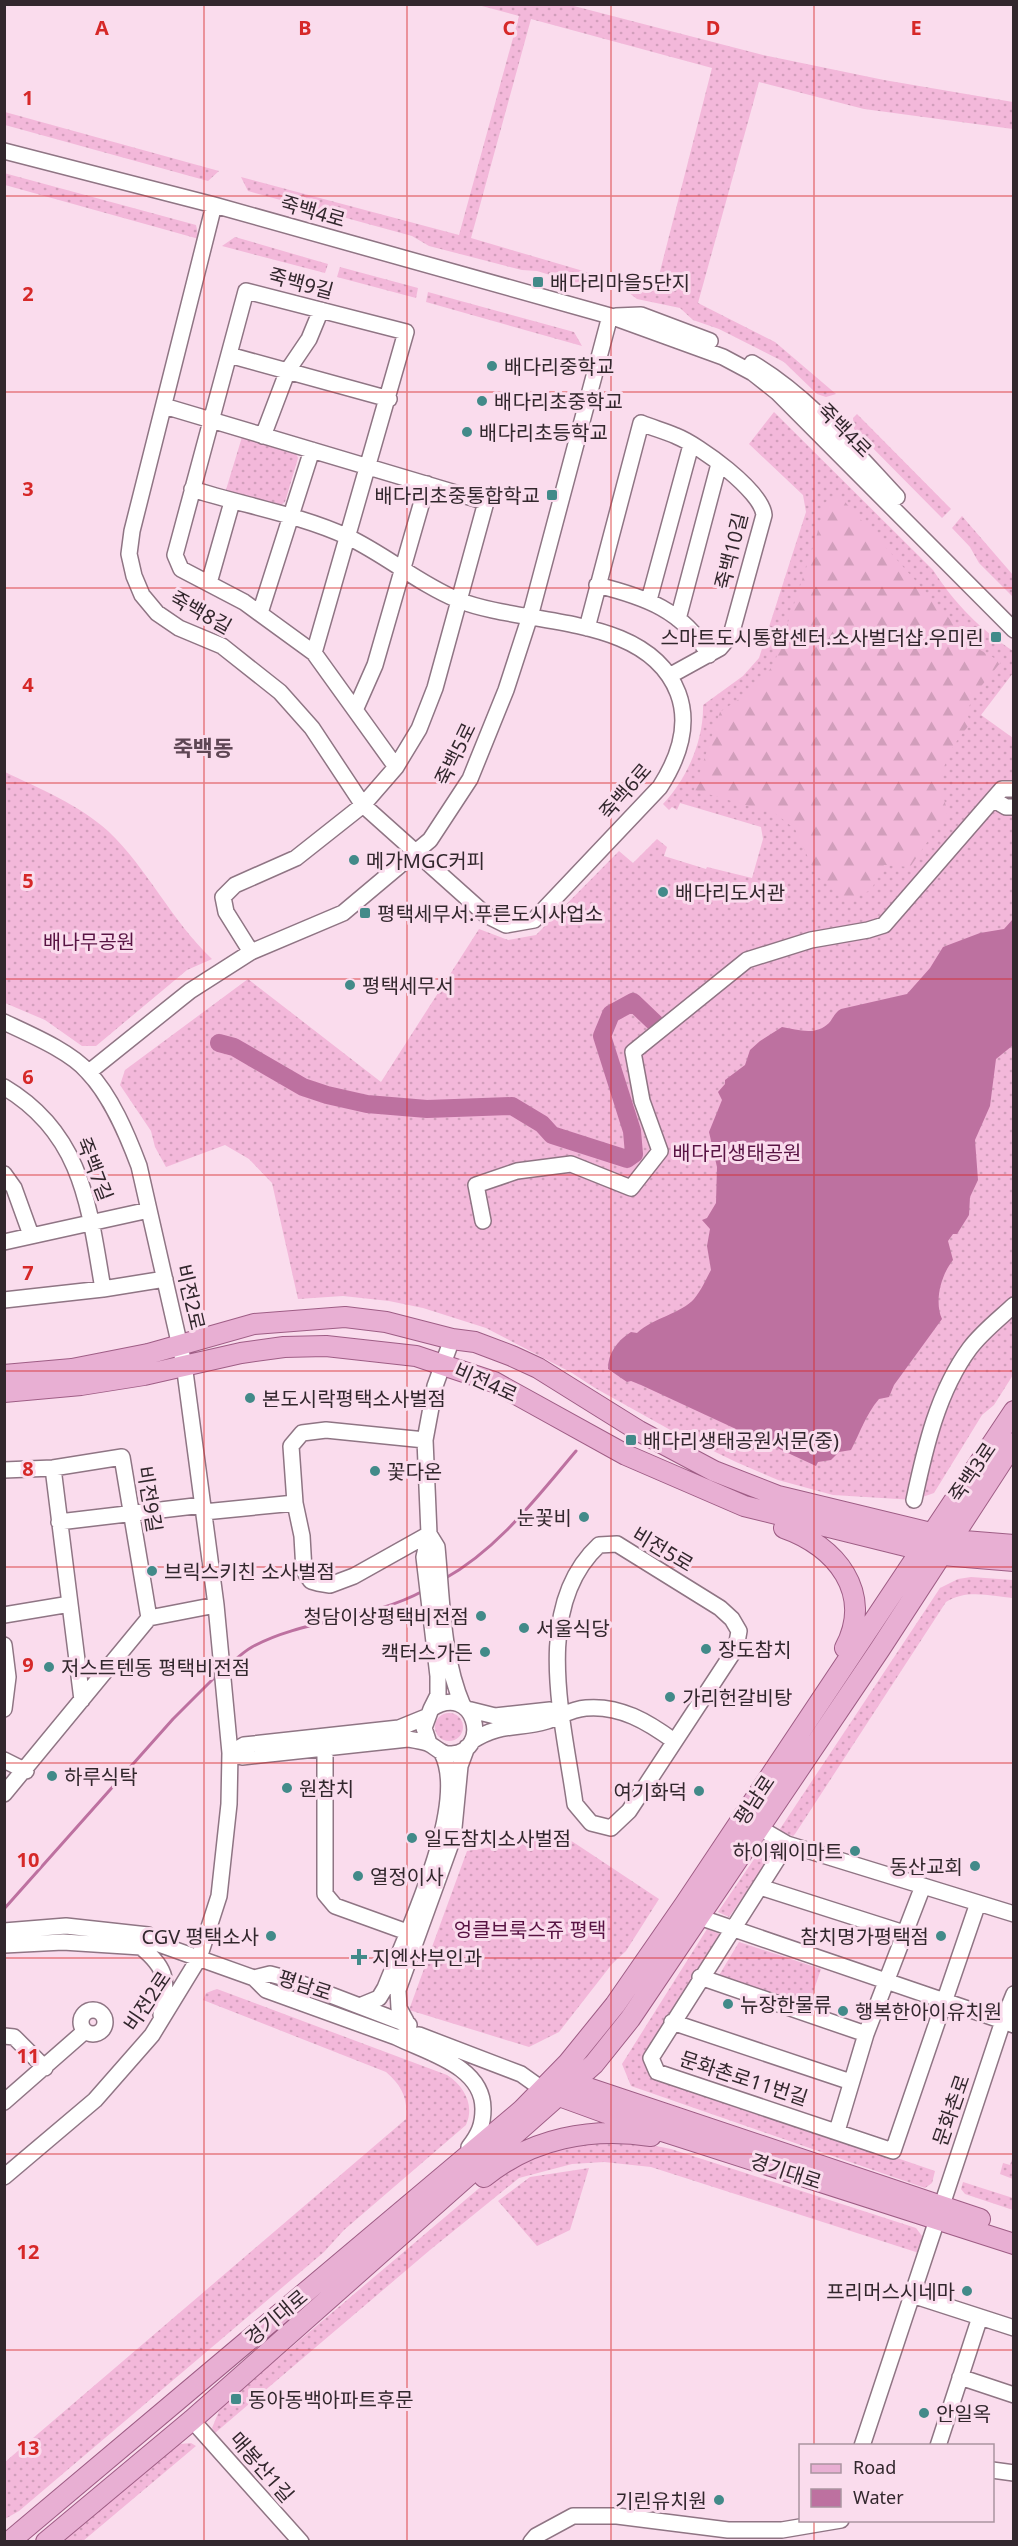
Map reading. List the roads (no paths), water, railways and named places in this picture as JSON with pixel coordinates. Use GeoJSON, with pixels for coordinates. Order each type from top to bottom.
{"type":"FeatureCollection","features":[{"type":"Feature","properties":{"kind":"main road","name":"비전4로"},"geometry":{"type":"LineString","coordinates":[[4,1375],[72,1369],[254,1324],[345,1317],[416,1328],[452,1339],[475,1342],[538,1368],[639,1431],[744,1484],[778,1497],[925,1541],[942,1555]]}},
{"type":"Feature","properties":{"kind":"main road","name":"비전4로"},"geometry":{"type":"LineString","coordinates":[[4,1392],[91,1384],[144,1375],[184,1364],[284,1347],[326,1346],[417,1356],[494,1382],[568,1425],[663,1473],[715,1495],[798,1521],[925,1541]]}},
{"type":"Feature","properties":{"kind":"main road","name":"죽백3로"},"geometry":{"type":"LineString","coordinates":[[925,1541],[1014,1411]]}},
{"type":"Feature","properties":{"kind":"main road","name":"죽백3로"},"geometry":{"type":"LineString","coordinates":[[952,1538],[1014,1443]]}},
{"type":"Feature","properties":{"kind":"main road"},"geometry":{"type":"LineString","coordinates":[[715,1495],[736,1512],[816,1541],[841,1566],[851,1588],[854,1603],[851,1636],[804,1711],[791,1743]]}},
{"type":"Feature","properties":{"kind":"main road"},"geometry":{"type":"LineString","coordinates":[[925,1541],[952,1538],[1014,1545]]}},
{"type":"Feature","properties":{"kind":"main road","name":"평남로"},"geometry":{"type":"LineString","coordinates":[[557,2086],[568,2063],[615,2005],[750,1823],[952,1538]]}},
{"type":"Feature","properties":{"kind":"main road","name":"평남로"},"geometry":{"type":"LineString","coordinates":[[557,2086],[630,2019],[699,1917],[791,1743],[925,1541]]}},
{"type":"Feature","properties":{"kind":"main road"},"geometry":{"type":"LineString","coordinates":[[942,1555],[1014,1561]]}},
{"type":"Feature","properties":{"kind":"main road","name":"경기대로"},"geometry":{"type":"LineString","coordinates":[[557,2086],[713,2148],[939,2213],[1014,2230]]}},
{"type":"Feature","properties":{"kind":"main road","name":"경기대로"},"geometry":{"type":"LineString","coordinates":[[9,2541],[522,2110],[557,2086]]}},
{"type":"Feature","properties":{"kind":"main road","name":"경기대로"},"geometry":{"type":"LineString","coordinates":[[46,2541],[192,2420],[431,2210],[557,2086]]}},
{"type":"Feature","properties":{"kind":"main road","name":"경기대로"},"geometry":{"type":"LineString","coordinates":[[557,2086],[939,2213],[1014,2244]]}},
{"type":"Feature","properties":{"kind":"main road"},"geometry":{"type":"LineString","coordinates":[[431,2210],[463,2194],[517,2155],[549,2141],[575,2135],[606,2133],[648,2136],[713,2148]]}},
{"type":"Feature","properties":{"kind":"street","name":"죽백4로"},"geometry":{"type":"LineString","coordinates":[[4,151],[214,205],[610,316],[637,328],[696,346],[753,373],[809,423],[1014,630]]}},
{"type":"Feature","properties":{"kind":"street","name":"죽백8길"},"geometry":{"type":"LineString","coordinates":[[214,205],[132,531],[129,554],[141,595],[157,613],[179,628],[222,646],[280,692],[312,728],[363,805],[416,853]]}},
{"type":"Feature","properties":{"kind":"street","name":"죽백9길"},"geometry":{"type":"LineString","coordinates":[[389,399],[406,332],[246,291],[175,555],[181,569],[261,612],[314,653],[356,708],[396,767]]}},
{"type":"Feature","properties":{"kind":"street"},"geometry":{"type":"LineString","coordinates":[[263,436],[288,370],[309,339],[321,310]]}},
{"type":"Feature","properties":{"kind":"street","name":"죽백4로"},"geometry":{"type":"LineString","coordinates":[[610,316],[641,315],[691,333],[731,351],[773,375],[803,401],[867,465],[1014,617]]}},
{"type":"Feature","properties":{"kind":"street","name":"죽백5로"},"geometry":{"type":"LineString","coordinates":[[89,1072],[190,992],[251,952],[343,913],[430,840],[471,779],[506,690],[529,618],[610,316]]}},
{"type":"Feature","properties":{"kind":"street"},"geometry":{"type":"LineString","coordinates":[[229,354],[389,399],[346,536],[314,653]]}},
{"type":"Feature","properties":{"kind":"street"},"geometry":{"type":"LineString","coordinates":[[164,406],[486,502],[435,688],[419,729],[396,767],[363,805],[296,858],[228,890],[223,897],[223,905],[251,952]]}},
{"type":"Feature","properties":{"kind":"street","name":"죽백10길"},"geometry":{"type":"LineString","coordinates":[[587,628],[641,423],[678,436],[741,482],[763,506],[764,515],[731,635],[720,648],[671,675]]}},
{"type":"Feature","properties":{"kind":"street"},"geometry":{"type":"LineString","coordinates":[[649,600],[691,444]]}},
{"type":"Feature","properties":{"kind":"street"},"geometry":{"type":"LineString","coordinates":[[261,612],[312,450]]}},
{"type":"Feature","properties":{"kind":"street","name":"죽백10길"},"geometry":{"type":"LineString","coordinates":[[678,619],[719,464]]}},
{"type":"Feature","properties":{"kind":"street"},"geometry":{"type":"LineString","coordinates":[[356,708],[375,665],[401,566],[427,484]]}},
{"type":"Feature","properties":{"kind":"street"},"geometry":{"type":"LineString","coordinates":[[192,489],[346,536],[459,600],[529,618]]}},
{"type":"Feature","properties":{"kind":"street"},"geometry":{"type":"LineString","coordinates":[[208,583],[232,502]]}},
{"type":"Feature","properties":{"kind":"street"},"geometry":{"type":"LineString","coordinates":[[597,585],[649,600],[693,632],[709,655]]}},
{"type":"Feature","properties":{"kind":"street","name":"죽백6로"},"geometry":{"type":"LineString","coordinates":[[416,853],[486,915],[506,925],[534,920],[660,787],[669,773],[683,735],[682,703],[671,675],[654,657],[633,642],[587,628],[529,618]]}},
{"type":"Feature","properties":{"kind":"street"},"geometry":{"type":"LineString","coordinates":[[483,1221],[476,1185],[517,1171],[571,1164],[631,1188],[660,1151],[642,1101],[633,1052],[747,960],[812,940],[884,925],[1002,789],[1014,789]]}},
{"type":"Feature","properties":{"kind":"street"},"geometry":{"type":"LineString","coordinates":[[994,800],[1006,807],[1014,807]]}},
{"type":"Feature","properties":{"kind":"street","name":"비전2로"},"geometry":{"type":"LineString","coordinates":[[4,1022],[56,1049],[89,1072],[127,1135],[139,1166],[184,1364],[216,1605],[230,1753],[229,1804],[219,1896],[199,1958],[160,2022],[95,2100],[4,2177]]}},
{"type":"Feature","properties":{"kind":"street","name":"죽백7길"},"geometry":{"type":"LineString","coordinates":[[4,1087],[48,1119],[69,1151],[92,1221],[105,1289]]}},
{"type":"Feature","properties":{"kind":"street"},"geometry":{"type":"LineString","coordinates":[[4,1174],[14,1188],[31,1235]]}},
{"type":"Feature","properties":{"kind":"street","name":"죽백7길"},"geometry":{"type":"LineString","coordinates":[[92,1221],[149,1210]]}},
{"type":"Feature","properties":{"kind":"street"},"geometry":{"type":"LineString","coordinates":[[4,1242],[92,1221]]}},
{"type":"Feature","properties":{"kind":"street"},"geometry":{"type":"LineString","coordinates":[[4,1300],[105,1289],[165,1279]]}},
{"type":"Feature","properties":{"kind":"street"},"geometry":{"type":"LineString","coordinates":[[914,1500],[925,1446],[947,1389],[970,1347],[1014,1305]]}},
{"type":"Feature","properties":{"kind":"street"},"geometry":{"type":"LineString","coordinates":[[406,2022],[399,2008],[398,1990],[453,1839],[460,1766],[475,1724],[456,1690],[436,1595],[429,1534],[425,1440],[442,1363],[452,1339]]}},
{"type":"Feature","properties":{"kind":"street"},"geometry":{"type":"LineString","coordinates":[[425,1440],[326,1430],[302,1433],[291,1446],[295,1503],[302,1536],[304,1570],[311,1581],[330,1585],[354,1576],[429,1534]]}},
{"type":"Feature","properties":{"kind":"street","name":"비전9길"},"geometry":{"type":"LineString","coordinates":[[4,1470],[53,1468],[123,1457],[130,1514],[149,1617]]}},
{"type":"Feature","properties":{"kind":"street"},"geometry":{"type":"LineString","coordinates":[[53,1468],[82,1700]]}},
{"type":"Feature","properties":{"kind":"street"},"geometry":{"type":"LineString","coordinates":[[60,1522],[203,1508],[295,1503]]}},
{"type":"Feature","properties":{"kind":"street","name":"비전5로"},"geometry":{"type":"LineString","coordinates":[[617,1544],[720,1608],[732,1619],[740,1631],[736,1648],[629,1811],[611,1828],[591,1823],[575,1804],[563,1713],[556,1641],[563,1606],[588,1555],[599,1545],[617,1544]]}},
{"type":"Feature","properties":{"kind":"street"},"geometry":{"type":"LineString","coordinates":[[429,1743],[424,1728],[438,1695],[436,1595]]}},
{"type":"Feature","properties":{"kind":"street"},"geometry":{"type":"LineString","coordinates":[[4,1615],[70,1604]]}},
{"type":"Feature","properties":{"kind":"street"},"geometry":{"type":"LineString","coordinates":[[4,1794],[26,1770],[149,1617],[216,1605]]}},
{"type":"Feature","properties":{"kind":"street"},"geometry":{"type":"LineString","coordinates":[[4,1645],[8,1677],[4,1709]]}},
{"type":"Feature","properties":{"kind":"street"},"geometry":{"type":"LineString","coordinates":[[230,1753],[242,1757],[399,1728],[443,1703],[451,1702],[495,1716],[550,1710],[563,1713]]}},
{"type":"Feature","properties":{"kind":"street"},"geometry":{"type":"LineString","coordinates":[[442,1753],[459,1752],[488,1731],[503,1726],[546,1722],[563,1713],[586,1708],[618,1710],[639,1718],[674,1741]]}},
{"type":"Feature","properties":{"kind":"street"},"geometry":{"type":"LineString","coordinates":[[326,1742],[408,1739],[429,1743],[442,1753],[448,1764],[449,1783],[444,1826],[432,1867],[379,1998],[362,2005]]}},
{"type":"Feature","properties":{"kind":"street"},"geometry":{"type":"LineString","coordinates":[[326,1742],[325,1894],[335,1906],[407,1932]]}},
{"type":"Feature","properties":{"kind":"street"},"geometry":{"type":"LineString","coordinates":[[4,1760],[26,1770]]}},
{"type":"Feature","properties":{"kind":"street"},"geometry":{"type":"LineString","coordinates":[[750,1823],[787,1844],[1014,1914]]}},
{"type":"Feature","properties":{"kind":"street","name":"문화촌로11번길"},"geometry":{"type":"LineString","coordinates":[[787,1844],[700,1977],[651,2058],[657,2072],[893,2151],[944,2001]]}},
{"type":"Feature","properties":{"kind":"street"},"geometry":{"type":"LineString","coordinates":[[837,2131],[866,2034],[923,1886]]}},
{"type":"Feature","properties":{"kind":"street"},"geometry":{"type":"LineString","coordinates":[[760,1887],[904,1933]]}},
{"type":"Feature","properties":{"kind":"street"},"geometry":{"type":"LineString","coordinates":[[944,2001],[978,1903]]}},
{"type":"Feature","properties":{"kind":"street"},"geometry":{"type":"LineString","coordinates":[[699,1917],[730,1930],[1009,2023]]}},
{"type":"Feature","properties":{"kind":"street","name":"평남로"},"geometry":{"type":"LineString","coordinates":[[4,1931],[66,1926],[148,1935],[156,1943],[254,1978],[266,1990],[396,2037],[418,2036],[557,2086]]}},
{"type":"Feature","properties":{"kind":"street"},"geometry":{"type":"LineString","coordinates":[[4,1945],[63,1942],[141,1947],[156,1943]]}},
{"type":"Feature","properties":{"kind":"street"},"geometry":{"type":"LineString","coordinates":[[141,1947],[157,1960],[165,1975],[160,2022]]}},
{"type":"Feature","properties":{"kind":"street","name":"평남로"},"geometry":{"type":"LineString","coordinates":[[254,1978],[270,1974],[362,2005],[406,2022],[418,2036]]}},
{"type":"Feature","properties":{"kind":"street"},"geometry":{"type":"LineString","coordinates":[[700,1977],[866,2034]]}},
{"type":"Feature","properties":{"kind":"street","name":"문화촌로"},"geometry":{"type":"LineString","coordinates":[[862,2444],[939,2213],[1009,2023],[1014,1994]]}},
{"type":"Feature","properties":{"kind":"street","name":"문화촌로11번길"},"geometry":{"type":"LineString","coordinates":[[672,2022],[850,2082]]}},
{"type":"Feature","properties":{"kind":"street"},"geometry":{"type":"LineString","coordinates":[[4,2102],[85,2031]]}},
{"type":"Feature","properties":{"kind":"street"},"geometry":{"type":"LineString","coordinates":[[4,2036],[14,2037],[45,2068]]}},
{"type":"Feature","properties":{"kind":"street"},"geometry":{"type":"LineString","coordinates":[[396,2037],[468,2073],[483,2100],[480,2133],[436,2182]]}},
{"type":"Feature","properties":{"kind":"street"},"geometry":{"type":"LineString","coordinates":[[912,2295],[1014,2328]]}},
{"type":"Feature","properties":{"kind":"street"},"geometry":{"type":"LineString","coordinates":[[938,2444],[980,2317]]}},
{"type":"Feature","properties":{"kind":"street"},"geometry":{"type":"LineString","coordinates":[[960,2377],[1014,2395]]}},
{"type":"Feature","properties":{"kind":"street","name":"매봉산1길"},"geometry":{"type":"LineString","coordinates":[[192,2420],[301,2541]]}},
{"type":"Feature","properties":{"kind":"street"},"geometry":{"type":"LineString","coordinates":[[994,2470],[1014,2473]]}},
{"type":"Feature","properties":{"kind":"street"},"geometry":{"type":"LineString","coordinates":[[531,2541],[573,2516],[617,2516],[774,2536],[834,2522]]}},
{"type":"Feature","properties":{"kind":"water"},"geometry":{"type":"Polygon","coordinates":[[[1013,919],[1012,1046],[996,1059],[990,1106],[975,1140],[978,1180],[970,1197],[969,1215],[957,1234],[953,1234],[948,1241],[953,1260],[940,1288],[939,1304],[942,1319],[894,1385],[889,1397],[879,1399],[874,1405],[851,1450],[839,1452],[831,1460],[818,1462],[816,1466],[641,1385],[631,1381],[627,1382],[608,1369],[614,1348],[622,1339],[631,1332],[637,1333],[651,1323],[689,1304],[699,1292],[711,1270],[707,1246],[710,1229],[702,1220],[707,1218],[716,1203],[717,1167],[709,1132],[722,1100],[718,1092],[725,1084],[725,1080],[745,1065],[750,1050],[782,1027],[807,1031],[818,1030],[829,1023],[841,1009],[907,994],[930,968],[943,947],[980,933],[1004,929],[1013,919]]]}},
{"type":"Feature","properties":{"kind":"waterway"},"geometry":{"type":"LineString","coordinates":[[219,1043],[234,1047],[303,1087],[327,1095],[367,1104],[427,1109],[512,1106],[542,1124],[552,1135],[627,1159],[634,1154],[632,1131],[602,1036],[611,1014],[633,1002],[655,1023]]}},
{"type":"Feature","properties":{"kind":"waterway"},"geometry":{"type":"LineString","coordinates":[[444,1579],[482,1553],[516,1521],[576,1451]]}},
{"type":"Feature","properties":{"kind":"waterway"},"geometry":{"type":"LineString","coordinates":[[227,1667],[249,1649],[272,1638],[381,1608],[423,1591]]}},
{"type":"Feature","properties":{"kind":"waterway"},"geometry":{"type":"LineString","coordinates":[[4,1909],[173,1719],[217,1675]]}},
{"type":"Feature","properties":{"kind":"place","name":"배다리마을5단지"},"geometry":{"type":"Point","coordinates":[538,282]}},
{"type":"Feature","properties":{"kind":"place","name":"배다리중학교"},"geometry":{"type":"Point","coordinates":[492,366]}},
{"type":"Feature","properties":{"kind":"place","name":"배다리초중학교"},"geometry":{"type":"Point","coordinates":[482,401]}},
{"type":"Feature","properties":{"kind":"place","name":"배다리초등학교"},"geometry":{"type":"Point","coordinates":[467,432]}},
{"type":"Feature","properties":{"kind":"place","name":"배다리초중통합학교"},"geometry":{"type":"Point","coordinates":[552,495]}},
{"type":"Feature","properties":{"kind":"place","name":"스마트도시통합센터.소사벌더샵.우미린"},"geometry":{"type":"Point","coordinates":[996,637]}},
{"type":"Feature","properties":{"kind":"place","name":"메가MGC커피"},"geometry":{"type":"Point","coordinates":[354,860]}},
{"type":"Feature","properties":{"kind":"place","name":"배다리도서관"},"geometry":{"type":"Point","coordinates":[663,892]}},
{"type":"Feature","properties":{"kind":"place","name":"평택세무서.푸른도시사업소"},"geometry":{"type":"Point","coordinates":[365,913]}},
{"type":"Feature","properties":{"kind":"place","name":"평택세무서"},"geometry":{"type":"Point","coordinates":[350,985]}},
{"type":"Feature","properties":{"kind":"place","name":"본도시락평택소사벌점"},"geometry":{"type":"Point","coordinates":[250,1398]}},
{"type":"Feature","properties":{"kind":"place","name":"배다리생태공원서문(중)"},"geometry":{"type":"Point","coordinates":[631,1440]}},
{"type":"Feature","properties":{"kind":"place","name":"꽃다온"},"geometry":{"type":"Point","coordinates":[375,1471]}},
{"type":"Feature","properties":{"kind":"place","name":"눈꽃비"},"geometry":{"type":"Point","coordinates":[584,1517]}},
{"type":"Feature","properties":{"kind":"place","name":"브릭스키친 소사벌점"},"geometry":{"type":"Point","coordinates":[152,1571]}},
{"type":"Feature","properties":{"kind":"place","name":"청담이상평택비전점"},"geometry":{"type":"Point","coordinates":[481,1616]}},
{"type":"Feature","properties":{"kind":"place","name":"서울식당"},"geometry":{"type":"Point","coordinates":[524,1628]}},
{"type":"Feature","properties":{"kind":"place","name":"장도참치"},"geometry":{"type":"Point","coordinates":[706,1649]}},
{"type":"Feature","properties":{"kind":"place","name":"캑터스가든"},"geometry":{"type":"Point","coordinates":[485,1652]}},
{"type":"Feature","properties":{"kind":"place","name":"저스트텐동 평택비전점"},"geometry":{"type":"Point","coordinates":[49,1667]}},
{"type":"Feature","properties":{"kind":"place","name":"가리헌갈비탕"},"geometry":{"type":"Point","coordinates":[670,1697]}},
{"type":"Feature","properties":{"kind":"place","name":"하루식탁"},"geometry":{"type":"Point","coordinates":[52,1776]}},
{"type":"Feature","properties":{"kind":"place","name":"원참치"},"geometry":{"type":"Point","coordinates":[287,1788]}},
{"type":"Feature","properties":{"kind":"place","name":"여기화덕"},"geometry":{"type":"Point","coordinates":[699,1791]}},
{"type":"Feature","properties":{"kind":"place","name":"일도참치소사벌점"},"geometry":{"type":"Point","coordinates":[412,1838]}},
{"type":"Feature","properties":{"kind":"place","name":"하이웨이마트"},"geometry":{"type":"Point","coordinates":[855,1851]}},
{"type":"Feature","properties":{"kind":"place","name":"동산교회"},"geometry":{"type":"Point","coordinates":[975,1866]}},
{"type":"Feature","properties":{"kind":"place","name":"열정이사"},"geometry":{"type":"Point","coordinates":[358,1876]}},
{"type":"Feature","properties":{"kind":"place","name":"CGV 평택소사"},"geometry":{"type":"Point","coordinates":[271,1936]}},
{"type":"Feature","properties":{"kind":"place","name":"참치명가평택점"},"geometry":{"type":"Point","coordinates":[941,1936]}},
{"type":"Feature","properties":{"kind":"place","name":"지엔산부인과"},"geometry":{"type":"Point","coordinates":[359,1957]}},
{"type":"Feature","properties":{"kind":"place","name":"뉴장한물류"},"geometry":{"type":"Point","coordinates":[728,2004]}},
{"type":"Feature","properties":{"kind":"place","name":"행복한아이유치원"},"geometry":{"type":"Point","coordinates":[843,2011]}},
{"type":"Feature","properties":{"kind":"place","name":"프리머스시네마"},"geometry":{"type":"Point","coordinates":[967,2291]}},
{"type":"Feature","properties":{"kind":"place","name":"동아동백아파트후문"},"geometry":{"type":"Point","coordinates":[236,2399]}},
{"type":"Feature","properties":{"kind":"place","name":"안일옥"},"geometry":{"type":"Point","coordinates":[924,2413]}},
{"type":"Feature","properties":{"kind":"place","name":"기린유치원"},"geometry":{"type":"Point","coordinates":[719,2500]}},
{"type":"Feature","properties":{"kind":"district","name":"죽백동"},"geometry":{"type":"Point","coordinates":[203,747]}},
{"type":"Feature","properties":{"kind":"park label","name":"배나무공원"},"geometry":{"type":"Point","coordinates":[89,941]}},
{"type":"Feature","properties":{"kind":"park label","name":"배다리생태공원"},"geometry":{"type":"Point","coordinates":[737,1152]}},
{"type":"Feature","properties":{"kind":"park label","name":"엉클브룩스쥬 평택"},"geometry":{"type":"Point","coordinates":[530,1929]}}]}
